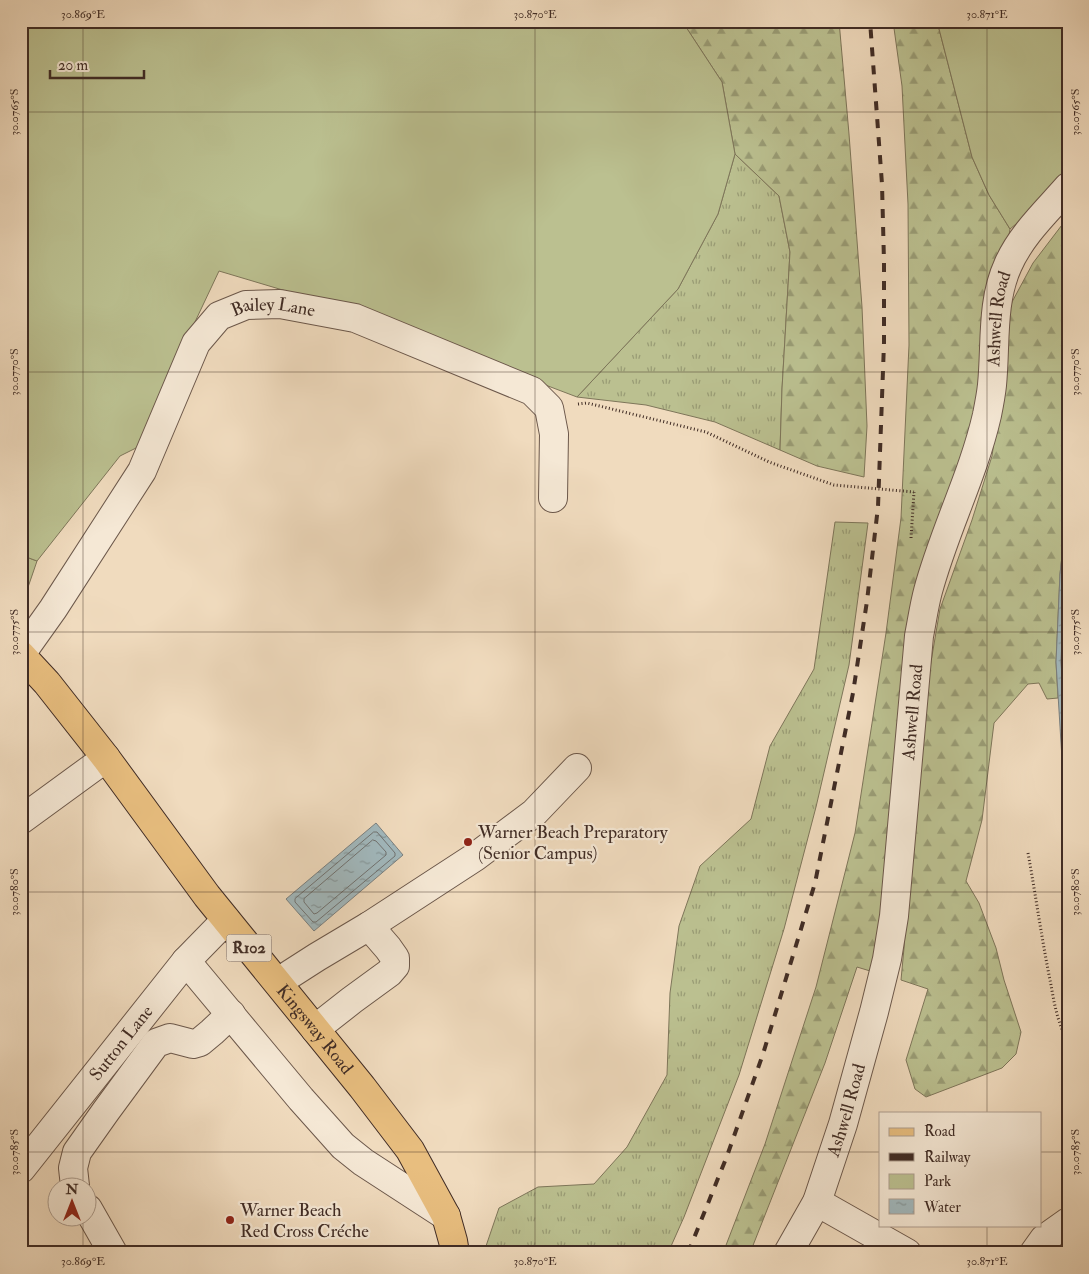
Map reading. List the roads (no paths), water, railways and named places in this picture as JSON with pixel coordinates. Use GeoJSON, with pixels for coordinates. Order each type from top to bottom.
{"type":"FeatureCollection","features":[{"type":"Feature","properties":{"kind":"main road","name":"Kingsway Road"},"geometry":{"type":"LineString","coordinates":[[21,655],[47,683],[106,758],[226,920],[278,982],[410,1150],[446,1216],[455,1253]]}},
{"type":"Feature","properties":{"kind":"street","name":"Ashwell Road"},"geometry":{"type":"LineString","coordinates":[[788,1253],[816,1202],[843,1124],[887,958],[894,916],[919,636],[927,592],[970,471],[986,417],[992,386],[999,291],[1008,264],[1023,239],[1068,187]]}},
{"type":"Feature","properties":{"kind":"street","name":"Bailey Lane"},"geometry":{"type":"LineString","coordinates":[[21,655],[54,609],[142,471],[196,343],[219,316],[246,305],[280,304],[355,318],[532,391],[549,408],[554,434],[553,498]]}},
{"type":"Feature","properties":{"kind":"street"},"geometry":{"type":"LineString","coordinates":[[21,820],[106,758]]}},
{"type":"Feature","properties":{"kind":"street"},"geometry":{"type":"LineString","coordinates":[[278,982],[476,857],[534,813],[577,768]]}},
{"type":"Feature","properties":{"kind":"street","name":"Sutton Lane"},"geometry":{"type":"LineString","coordinates":[[21,1169],[186,961],[226,920]]}},
{"type":"Feature","properties":{"kind":"street"},"geometry":{"type":"LineString","coordinates":[[315,1029],[389,973],[394,966],[394,958],[391,953],[369,926]]}},
{"type":"Feature","properties":{"kind":"street"},"geometry":{"type":"LineString","coordinates":[[186,961],[313,1113],[343,1146],[363,1162],[446,1216]]}},
{"type":"Feature","properties":{"kind":"street"},"geometry":{"type":"LineString","coordinates":[[73,1176],[73,1168],[77,1152],[156,1043],[170,1038],[193,1044],[200,1042],[231,1014]]}},
{"type":"Feature","properties":{"kind":"street"},"geometry":{"type":"LineString","coordinates":[[816,1202],[906,1253]]}},
{"type":"Feature","properties":{"kind":"street"},"geometry":{"type":"LineString","coordinates":[[1034,1253],[1044,1239],[1068,1222]]}},
{"type":"Feature","properties":{"kind":"street"},"geometry":{"type":"LineString","coordinates":[[98,1226],[113,1253]]}},
{"type":"Feature","properties":{"kind":"water"},"geometry":{"type":"Polygon","coordinates":[[[1068,501],[1068,791],[1062,759],[1056,662],[1060,574],[1068,501]]]}},
{"type":"Feature","properties":{"kind":"water"},"geometry":{"type":"Polygon","coordinates":[[[376,823],[403,855],[314,931],[286,899],[376,823]]]}},
{"type":"Feature","properties":{"kind":"railway"},"geometry":{"type":"LineString","coordinates":[[688,1253],[727,1156],[763,1054],[815,883],[853,693],[867,601],[878,507],[884,343],[882,184],[870,21]]}},
{"type":"Feature","properties":{"kind":"place","name":"Warner Beach Preparatory (Senior Campus)"},"geometry":{"type":"Point","coordinates":[468,842]}},
{"type":"Feature","properties":{"kind":"place","name":"Warner Beach Red Cross Créche"},"geometry":{"type":"Point","coordinates":[230,1220]}}]}
